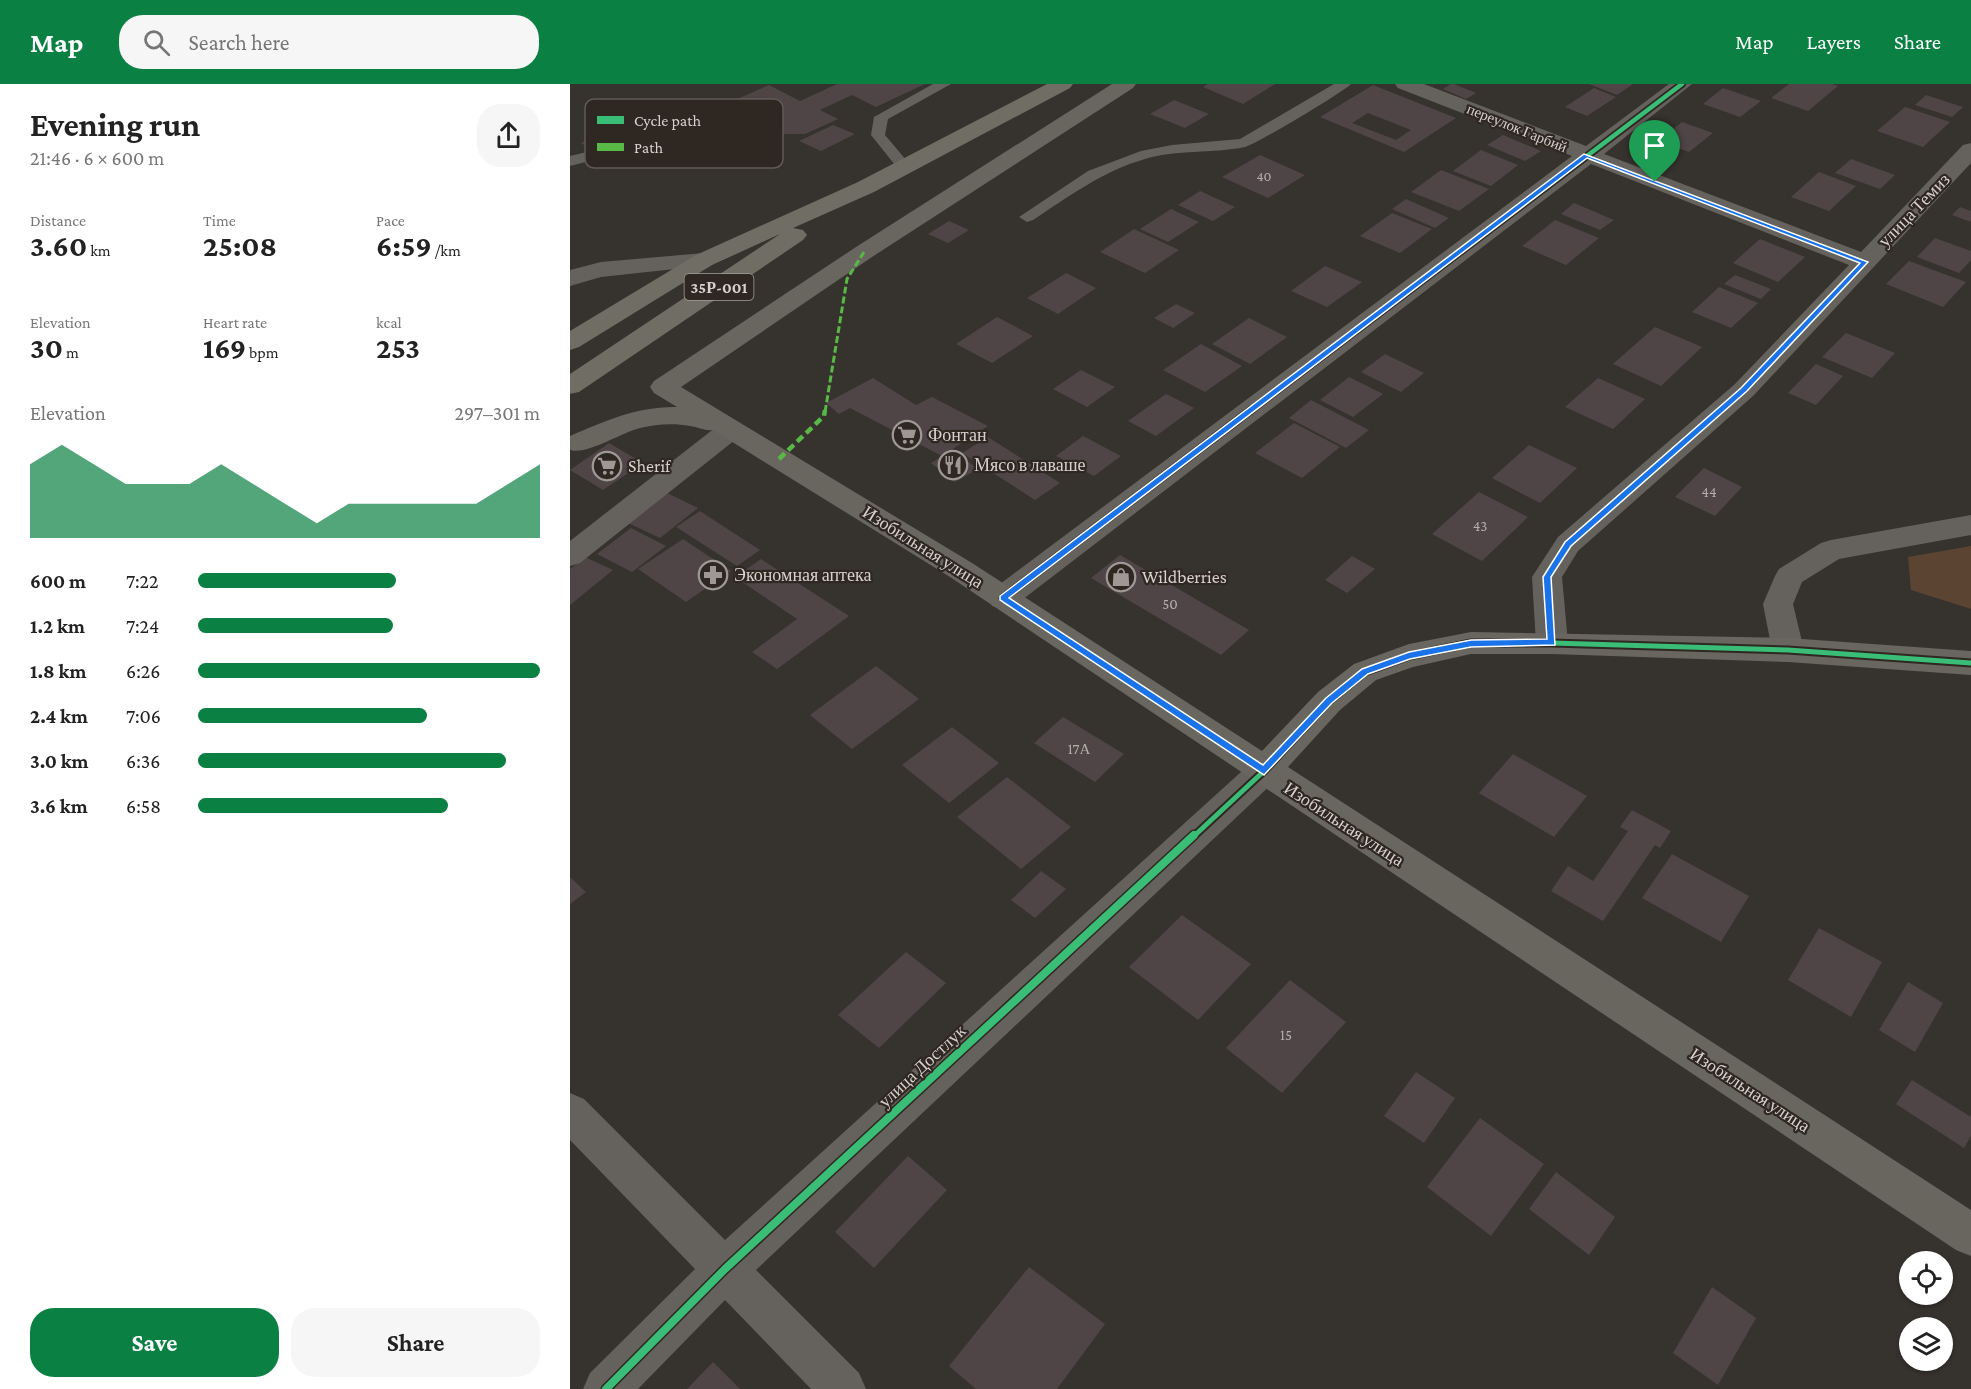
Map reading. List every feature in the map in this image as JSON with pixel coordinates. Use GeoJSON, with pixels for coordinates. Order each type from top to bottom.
{"type":"FeatureCollection","features":[{"type":"Feature","properties":{"kind":"main road"},"geometry":{"type":"LineString","coordinates":[[866,187],[1063,84]]}},
{"type":"Feature","properties":{"kind":"main road"},"geometry":{"type":"LineString","coordinates":[[1044,134],[1087,84]]}},
{"type":"Feature","properties":{"kind":"main road"},"geometry":{"type":"LineString","coordinates":[[573,445],[1044,134],[1126,84]]}},
{"type":"Feature","properties":{"kind":"main road","name":"35Р-001"},"geometry":{"type":"LineString","coordinates":[[570,342],[704,260],[866,187]]}},
{"type":"Feature","properties":{"kind":"main road","name":"35Р-001"},"geometry":{"type":"LineString","coordinates":[[570,386],[866,187]]}},
{"type":"Feature","properties":{"kind":"main road"},"geometry":{"type":"LineString","coordinates":[[730,430],[709,405],[705,393],[718,362],[759,323]]}},
{"type":"Feature","properties":{"kind":"main road","name":"Изобильная улица"},"geometry":{"type":"LineString","coordinates":[[663,387],[961,570],[1971,1235]]}},
{"type":"Feature","properties":{"kind":"main road"},"geometry":{"type":"LineString","coordinates":[[573,445],[615,426],[660,415],[695,417],[730,430]]}},
{"type":"Feature","properties":{"kind":"main road"},"geometry":{"type":"LineString","coordinates":[[1264,771],[1329,700],[1365,672],[1409,656],[1471,643],[1788,650],[1971,663]]}},
{"type":"Feature","properties":{"kind":"street","name":"переулок Гарбий"},"geometry":{"type":"LineString","coordinates":[[1405,84],[1864,262]]}},
{"type":"Feature","properties":{"kind":"street"},"geometry":{"type":"LineString","coordinates":[[1003,598],[1682,84]]}},
{"type":"Feature","properties":{"kind":"street","name":"улица Темиз"},"geometry":{"type":"LineString","coordinates":[[1552,643],[1547,577],[1568,544],[1744,390],[1971,150]]}},
{"type":"Feature","properties":{"kind":"street"},"geometry":{"type":"LineString","coordinates":[[570,279],[603,267],[632,267],[704,260]]}},
{"type":"Feature","properties":{"kind":"street"},"geometry":{"type":"LineString","coordinates":[[570,556],[730,430]]}},
{"type":"Feature","properties":{"kind":"street"},"geometry":{"type":"LineString","coordinates":[[1788,650],[1778,604],[1790,576],[1831,550],[1971,525]]}},
{"type":"Feature","properties":{"kind":"street","name":"улица Достлук"},"geometry":{"type":"LineString","coordinates":[[606,1389],[725,1269],[1264,771]]}},
{"type":"Feature","properties":{"kind":"street"},"geometry":{"type":"LineString","coordinates":[[570,1112],[843,1389]]}},
{"type":"Feature","properties":{"kind":"lane"},"geometry":{"type":"LineString","coordinates":[[904,167],[878,135],[881,117],[945,84]]}},
{"type":"Feature","properties":{"kind":"lane"},"geometry":{"type":"LineString","coordinates":[[1028,217],[1093,174],[1141,155],[1172,148],[1218,147],[1244,143],[1344,84]]}},
{"type":"Feature","properties":{"kind":"lane"},"geometry":{"type":"LineString","coordinates":[[570,161],[585,157]]}},
{"type":"Feature","properties":{"kind":"shaded area"},"geometry":{"type":"Polygon","coordinates":[[[1971,546],[1971,609],[1911,590],[1908,557],[1971,546]]]}},
{"type":"Feature","properties":{"kind":"building"},"geometry":{"type":"Polygon","coordinates":[[[837,84],[925,84],[876,107],[852,95],[820,110],[838,119],[805,134],[783,134],[783,99],[737,99],[769,85],[800,101],[837,84]]]}},
{"type":"Feature","properties":{"kind":"building"},"geometry":{"type":"Polygon","coordinates":[[[1208,84],[1275,84],[1243,104],[1203,87],[1208,84]]]}},
{"type":"Feature","properties":{"kind":"building"},"geometry":{"type":"Polygon","coordinates":[[[1451,84],[1476,93],[1466,99],[1443,89],[1451,84]]]}},
{"type":"Feature","properties":{"kind":"building"},"geometry":{"type":"Polygon","coordinates":[[[1589,84],[1633,84],[1617,95],[1589,84]]]}},
{"type":"Feature","properties":{"kind":"building"},"geometry":{"type":"Polygon","coordinates":[[[1789,84],[1838,86],[1808,111],[1771,98],[1789,84]]]}},
{"type":"Feature","properties":{"kind":"building"},"geometry":{"type":"Polygon","coordinates":[[[1373,85],[1456,118],[1404,152],[1320,117],[1373,85]],[[1368,113],[1352,123],[1396,140],[1411,130],[1368,113]]]}},
{"type":"Feature","properties":{"kind":"building"},"geometry":{"type":"Polygon","coordinates":[[[1594,88],[1616,97],[1587,116],[1565,107],[1594,88]]]}},
{"type":"Feature","properties":{"kind":"building"},"geometry":{"type":"Polygon","coordinates":[[[1723,88],[1761,101],[1740,117],[1703,104],[1723,88]]]}},
{"type":"Feature","properties":{"kind":"building"},"geometry":{"type":"Polygon","coordinates":[[[1926,95],[1963,107],[1952,117],[1915,105],[1926,95]]]}},
{"type":"Feature","properties":{"kind":"building"},"geometry":{"type":"Polygon","coordinates":[[[1174,100],[1209,114],[1185,128],[1150,114],[1174,100]]]}},
{"type":"Feature","properties":{"kind":"building"},"geometry":{"type":"Polygon","coordinates":[[[1905,107],[1950,122],[1923,147],[1877,131],[1905,107]]]}},
{"type":"Feature","properties":{"kind":"building"},"geometry":{"type":"Polygon","coordinates":[[[1682,122],[1713,133],[1689,152],[1658,141],[1682,122]]]}},
{"type":"Feature","properties":{"kind":"building"},"geometry":{"type":"Polygon","coordinates":[[[833,125],[855,134],[821,151],[799,141],[833,125]]]}},
{"type":"Feature","properties":{"kind":"building"},"geometry":{"type":"Polygon","coordinates":[[[1503,135],[1541,151],[1525,161],[1487,145],[1503,135]]]}},
{"type":"Feature","properties":{"kind":"building"},"geometry":{"type":"Polygon","coordinates":[[[1481,150],[1518,165],[1491,186],[1453,171],[1481,150]]]}},
{"type":"Feature","properties":{"kind":"building"},"geometry":{"type":"Polygon","coordinates":[[[1260,155],[1305,175],[1268,198],[1222,177],[1260,155]]]}},
{"type":"Feature","properties":{"kind":"building"},"geometry":{"type":"Polygon","coordinates":[[[1851,159],[1895,175],[1880,189],[1835,173],[1851,159]]]}},
{"type":"Feature","properties":{"kind":"building"},"geometry":{"type":"Polygon","coordinates":[[[1441,170],[1489,189],[1459,211],[1411,192],[1441,170]]]}},
{"type":"Feature","properties":{"kind":"building"},"geometry":{"type":"Polygon","coordinates":[[[1819,172],[1856,186],[1829,211],[1791,197],[1819,172]]]}},
{"type":"Feature","properties":{"kind":"building"},"geometry":{"type":"Polygon","coordinates":[[[1200,191],[1235,207],[1213,221],[1178,205],[1200,191]]]}},
{"type":"Feature","properties":{"kind":"building"},"geometry":{"type":"Polygon","coordinates":[[[1406,199],[1449,218],[1435,228],[1392,209],[1406,199]]]}},
{"type":"Feature","properties":{"kind":"building"},"geometry":{"type":"Polygon","coordinates":[[[1574,203],[1614,220],[1600,230],[1561,214],[1574,203]]]}},
{"type":"Feature","properties":{"kind":"building"},"geometry":{"type":"Polygon","coordinates":[[[1960,207],[1971,211],[1971,222],[1952,215],[1960,207]]]}},
{"type":"Feature","properties":{"kind":"building"},"geometry":{"type":"Polygon","coordinates":[[[1171,209],[1199,222],[1168,242],[1140,229],[1171,209]]]}},
{"type":"Feature","properties":{"kind":"building"},"geometry":{"type":"Polygon","coordinates":[[[1392,213],[1432,229],[1400,253],[1360,236],[1392,213]]]}},
{"type":"Feature","properties":{"kind":"building"},"geometry":{"type":"Polygon","coordinates":[[[1555,220],[1599,238],[1566,265],[1522,246],[1555,220]]]}},
{"type":"Feature","properties":{"kind":"building"},"geometry":{"type":"Polygon","coordinates":[[[949,221],[969,230],[948,243],[928,234],[949,221]]]}},
{"type":"Feature","properties":{"kind":"building"},"geometry":{"type":"Polygon","coordinates":[[[1134,229],[1179,250],[1145,273],[1100,252],[1134,229]]]}},
{"type":"Feature","properties":{"kind":"building"},"geometry":{"type":"Polygon","coordinates":[[[1935,238],[1971,251],[1971,260],[1959,273],[1917,257],[1935,238]]]}},
{"type":"Feature","properties":{"kind":"building"},"geometry":{"type":"Polygon","coordinates":[[[1760,239],[1805,257],[1778,282],[1733,263],[1760,239]]]}},
{"type":"Feature","properties":{"kind":"building"},"geometry":{"type":"Polygon","coordinates":[[[1909,261],[1966,282],[1943,307],[1886,284],[1909,261]]]}},
{"type":"Feature","properties":{"kind":"building"},"geometry":{"type":"Polygon","coordinates":[[[1325,266],[1362,282],[1327,307],[1291,291],[1325,266]]]}},
{"type":"Feature","properties":{"kind":"building"},"geometry":{"type":"Polygon","coordinates":[[[1066,273],[1096,288],[1058,314],[1027,298],[1066,273]]]}},
{"type":"Feature","properties":{"kind":"building"},"geometry":{"type":"Polygon","coordinates":[[[1735,275],[1771,289],[1761,299],[1724,284],[1735,275]]]}},
{"type":"Feature","properties":{"kind":"building"},"geometry":{"type":"Polygon","coordinates":[[[1719,287],[1758,303],[1731,328],[1692,312],[1719,287]]]}},
{"type":"Feature","properties":{"kind":"building"},"geometry":{"type":"Polygon","coordinates":[[[1176,304],[1195,313],[1173,328],[1154,318],[1176,304]]]}},
{"type":"Feature","properties":{"kind":"building"},"geometry":{"type":"Polygon","coordinates":[[[997,317],[1033,336],[992,363],[956,344],[997,317]]]}},
{"type":"Feature","properties":{"kind":"building"},"geometry":{"type":"Polygon","coordinates":[[[1249,318],[1287,337],[1250,364],[1212,344],[1249,318]]]}},
{"type":"Feature","properties":{"kind":"building"},"geometry":{"type":"Polygon","coordinates":[[[1655,327],[1702,347],[1661,386],[1613,364],[1655,327]]]}},
{"type":"Feature","properties":{"kind":"building"},"geometry":{"type":"Polygon","coordinates":[[[1846,333],[1895,353],[1872,378],[1822,357],[1846,333]]]}},
{"type":"Feature","properties":{"kind":"building"},"geometry":{"type":"Polygon","coordinates":[[[1201,344],[1242,366],[1205,392],[1163,370],[1201,344]]]}},
{"type":"Feature","properties":{"kind":"building"},"geometry":{"type":"Polygon","coordinates":[[[1385,354],[1424,373],[1401,392],[1361,372],[1385,354]]]}},
{"type":"Feature","properties":{"kind":"building"},"geometry":{"type":"Polygon","coordinates":[[[1816,364],[1843,376],[1816,405],[1788,393],[1816,364]]]}},
{"type":"Feature","properties":{"kind":"building"},"geometry":{"type":"Polygon","coordinates":[[[1081,370],[1115,387],[1087,407],[1053,389],[1081,370]]]}},
{"type":"Feature","properties":{"kind":"building"},"geometry":{"type":"Polygon","coordinates":[[[1349,377],[1383,394],[1353,417],[1320,400],[1349,377]]]}},
{"type":"Feature","properties":{"kind":"building"},"geometry":{"type":"Polygon","coordinates":[[[873,378],[916,405],[932,397],[988,426],[942,456],[850,408],[839,414],[826,403],[873,378]]]}},
{"type":"Feature","properties":{"kind":"building"},"geometry":{"type":"Polygon","coordinates":[[[1598,378],[1645,399],[1613,429],[1565,407],[1598,378]]]}},
{"type":"Feature","properties":{"kind":"building"},"geometry":{"type":"Polygon","coordinates":[[[1166,394],[1194,408],[1156,436],[1128,421],[1166,394]]]}},
{"type":"Feature","properties":{"kind":"building"},"geometry":{"type":"Polygon","coordinates":[[[1311,400],[1369,430],[1346,448],[1289,418],[1311,400]]]}},
{"type":"Feature","properties":{"kind":"building"},"geometry":{"type":"Polygon","coordinates":[[[1294,423],[1340,447],[1302,478],[1255,453],[1294,423]]]}},
{"type":"Feature","properties":{"kind":"building"},"geometry":{"type":"Polygon","coordinates":[[[1083,436],[1121,456],[1094,476],[1056,456],[1083,436]]]}},
{"type":"Feature","properties":{"kind":"building"},"geometry":{"type":"Polygon","coordinates":[[[988,437],[1060,483],[1035,500],[962,453],[988,437]]]}},
{"type":"Feature","properties":{"kind":"building","name":"Sherif"},"geometry":{"type":"Polygon","coordinates":[[[609,443],[643,463],[603,490],[570,470],[609,443]]]}},
{"type":"Feature","properties":{"kind":"building"},"geometry":{"type":"Polygon","coordinates":[[[1529,445],[1577,468],[1540,503],[1492,478],[1529,445]]]}},
{"type":"Feature","properties":{"kind":"building"},"geometry":{"type":"Polygon","coordinates":[[[953,450],[978,469],[955,482],[931,463],[953,450]]]}},
{"type":"Feature","properties":{"kind":"building"},"geometry":{"type":"Polygon","coordinates":[[[1704,468],[1742,487],[1715,516],[1675,497],[1704,468]]]}},
{"type":"Feature","properties":{"kind":"building"},"geometry":{"type":"Polygon","coordinates":[[[1479,492],[1528,517],[1482,561],[1432,534],[1479,492]]]}},
{"type":"Feature","properties":{"kind":"building"},"geometry":{"type":"Polygon","coordinates":[[[667,493],[698,508],[660,538],[628,523],[667,493]]]}},
{"type":"Feature","properties":{"kind":"building"},"geometry":{"type":"Polygon","coordinates":[[[700,511],[760,550],[737,566],[676,527],[700,511]]]}},
{"type":"Feature","properties":{"kind":"building"},"geometry":{"type":"Polygon","coordinates":[[[631,528],[666,546],[632,572],[597,554],[631,528]]]}},
{"type":"Feature","properties":{"kind":"building"},"geometry":{"type":"Polygon","coordinates":[[[683,539],[731,571],[686,602],[638,569],[683,539]]]}},
{"type":"Feature","properties":{"kind":"building"},"geometry":{"type":"Polygon","coordinates":[[[1120,555],[1249,630],[1221,655],[1091,578],[1120,555]]]}},
{"type":"Feature","properties":{"kind":"building"},"geometry":{"type":"Polygon","coordinates":[[[1352,556],[1375,569],[1347,593],[1325,580],[1352,556]]]}},
{"type":"Feature","properties":{"kind":"building"},"geometry":{"type":"Polygon","coordinates":[[[585,557],[613,570],[570,605],[570,569],[585,557]]]}},
{"type":"Feature","properties":{"kind":"building"},"geometry":{"type":"Polygon","coordinates":[[[761,559],[849,616],[777,669],[752,652],[797,619],[735,577],[761,559]]]}},
{"type":"Feature","properties":{"kind":"building"},"geometry":{"type":"Polygon","coordinates":[[[876,666],[919,699],[852,749],[810,715],[876,666]]]}},
{"type":"Feature","properties":{"kind":"building"},"geometry":{"type":"Polygon","coordinates":[[[1063,717],[1124,754],[1095,782],[1034,743],[1063,717]]]}},
{"type":"Feature","properties":{"kind":"building"},"geometry":{"type":"Polygon","coordinates":[[[952,727],[999,763],[949,803],[902,765],[952,727]]]}},
{"type":"Feature","properties":{"kind":"building"},"geometry":{"type":"Polygon","coordinates":[[[1513,754],[1587,796],[1554,837],[1479,793],[1513,754]]]}},
{"type":"Feature","properties":{"kind":"building"},"geometry":{"type":"Polygon","coordinates":[[[1007,777],[1071,827],[1021,869],[957,817],[1007,777]]]}},
{"type":"Feature","properties":{"kind":"building"},"geometry":{"type":"Polygon","coordinates":[[[1632,810],[1671,831],[1660,848],[1655,845],[1603,921],[1551,891],[1568,866],[1593,881],[1628,831],[1620,827],[1632,810]]]}},
{"type":"Feature","properties":{"kind":"building"},"geometry":{"type":"Polygon","coordinates":[[[1672,854],[1749,896],[1721,942],[1642,898],[1672,854]]]}},
{"type":"Feature","properties":{"kind":"building"},"geometry":{"type":"Polygon","coordinates":[[[1041,871],[1066,889],[1035,918],[1011,900],[1041,871]]]}},
{"type":"Feature","properties":{"kind":"building"},"geometry":{"type":"Polygon","coordinates":[[[570,877],[586,892],[570,904],[570,877]]]}},
{"type":"Feature","properties":{"kind":"building"},"geometry":{"type":"Polygon","coordinates":[[[1182,915],[1251,964],[1198,1020],[1129,967],[1182,915]]]}},
{"type":"Feature","properties":{"kind":"building"},"geometry":{"type":"Polygon","coordinates":[[[1819,928],[1882,962],[1851,1017],[1788,980],[1819,928]]]}},
{"type":"Feature","properties":{"kind":"building"},"geometry":{"type":"Polygon","coordinates":[[[906,952],[946,983],[879,1048],[838,1015],[906,952]]]}},
{"type":"Feature","properties":{"kind":"building"},"geometry":{"type":"Polygon","coordinates":[[[1290,980],[1346,1022],[1282,1093],[1226,1048],[1290,980]]]}},
{"type":"Feature","properties":{"kind":"building"},"geometry":{"type":"Polygon","coordinates":[[[1908,982],[1943,1003],[1915,1052],[1879,1030],[1908,982]]]}},
{"type":"Feature","properties":{"kind":"building"},"geometry":{"type":"Polygon","coordinates":[[[1416,1072],[1455,1098],[1424,1143],[1384,1116],[1416,1072]]]}},
{"type":"Feature","properties":{"kind":"building"},"geometry":{"type":"Polygon","coordinates":[[[1912,1080],[1971,1117],[1971,1136],[1964,1148],[1896,1104],[1912,1080]]]}},
{"type":"Feature","properties":{"kind":"building"},"geometry":{"type":"Polygon","coordinates":[[[1480,1118],[1544,1164],[1491,1236],[1427,1187],[1480,1118]]]}},
{"type":"Feature","properties":{"kind":"building"},"geometry":{"type":"Polygon","coordinates":[[[908,1156],[947,1190],[874,1268],[835,1232],[908,1156]]]}},
{"type":"Feature","properties":{"kind":"building"},"geometry":{"type":"Polygon","coordinates":[[[1556,1172],[1615,1217],[1589,1255],[1529,1209],[1556,1172]]]}},
{"type":"Feature","properties":{"kind":"building"},"geometry":{"type":"Polygon","coordinates":[[[1029,1267],[1105,1324],[1057,1389],[976,1389],[949,1366],[1029,1267]]]}},
{"type":"Feature","properties":{"kind":"building"},"geometry":{"type":"Polygon","coordinates":[[[1712,1287],[1756,1318],[1718,1385],[1673,1353],[1712,1287]]]}},
{"type":"Feature","properties":{"kind":"building"},"geometry":{"type":"Polygon","coordinates":[[[713,1362],[740,1389],[687,1389],[713,1362]]]}},
{"type":"Feature","properties":{"kind":"marked path"},"geometry":{"type":"LineString","coordinates":[[779,459],[824,416],[847,279],[864,252]]}},
{"type":"Feature","properties":{"kind":"cycle path"},"geometry":{"type":"LineString","coordinates":[[1003,598],[1682,84]]}},
{"type":"Feature","properties":{"kind":"cycle path"},"geometry":{"type":"LineString","coordinates":[[606,1389],[725,1269],[1264,771],[1329,701],[1365,672],[1409,656],[1471,643],[1788,650],[1971,663]]}},
{"type":"Feature","properties":{"kind":"place","name":"Фонтан"},"geometry":{"type":"Point","coordinates":[907,435]}},
{"type":"Feature","properties":{"kind":"place","name":"Мясо в лаваше"},"geometry":{"type":"Point","coordinates":[953,465]}},
{"type":"Feature","properties":{"kind":"place","name":"Sherif"},"geometry":{"type":"Point","coordinates":[607,466]}},
{"type":"Feature","properties":{"kind":"place","name":"Экономная аптека"},"geometry":{"type":"Point","coordinates":[713,575]}},
{"type":"Feature","properties":{"kind":"place","name":"Wildberries"},"geometry":{"type":"Point","coordinates":[1121,577]}},
{"type":"Feature","properties":{"kind":"route"},"geometry":{"type":"LineString","coordinates":[[1586,155],[1655,182],[1864,262],[1744,390],[1568,544],[1547,577],[1552,643],[1471,643],[1409,656],[1365,672],[1329,700],[1264,771],[1003,598],[1586,155]]}}]}
